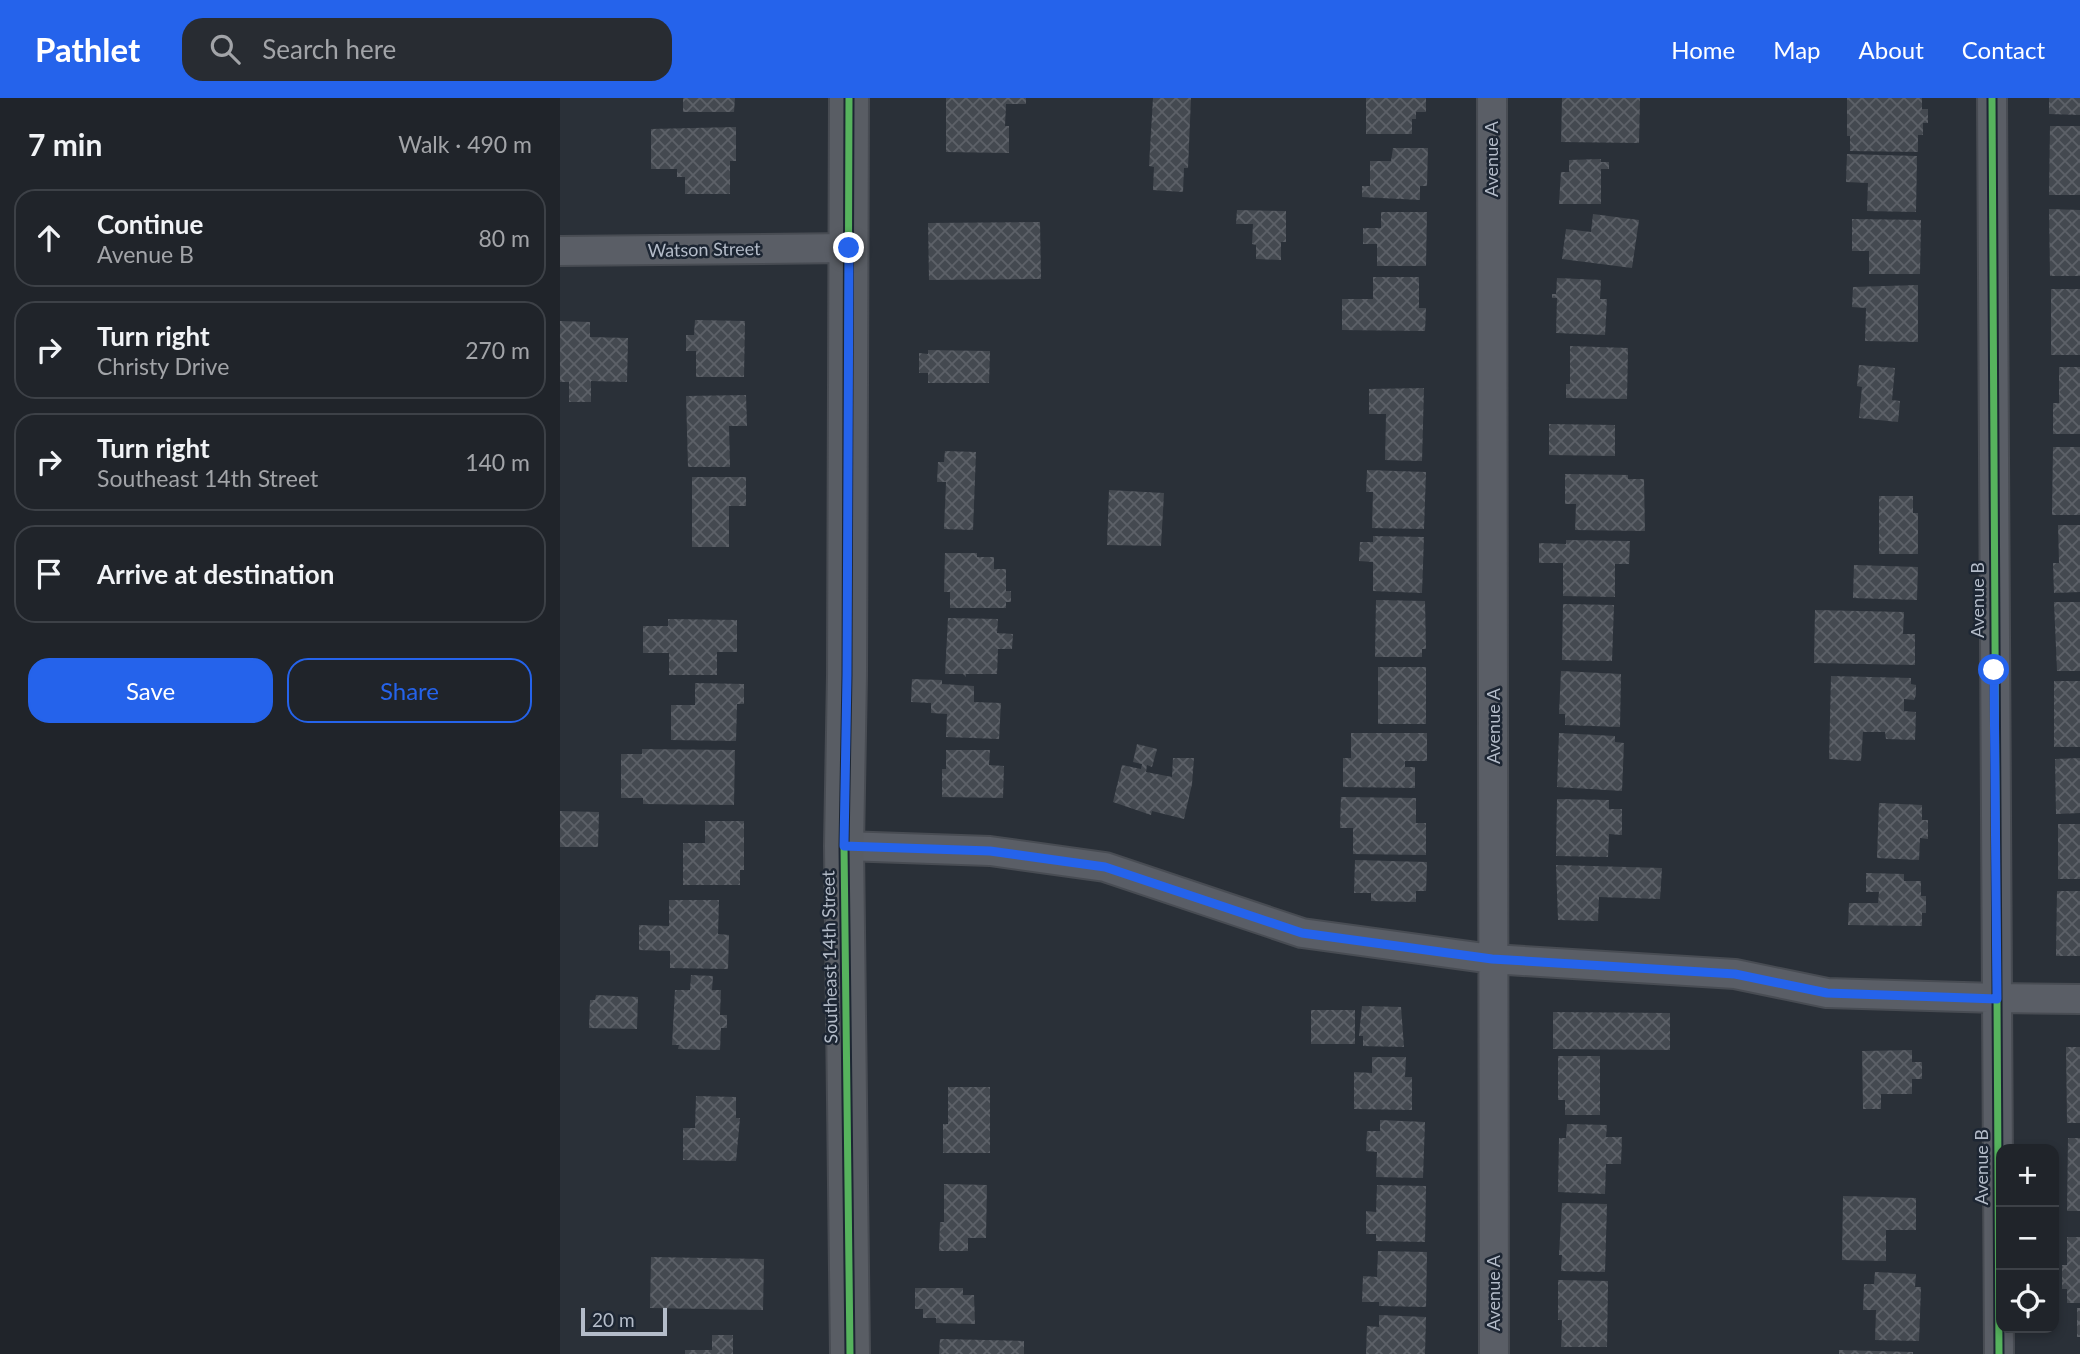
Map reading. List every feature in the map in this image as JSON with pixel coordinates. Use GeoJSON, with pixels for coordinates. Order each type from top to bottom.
{"type":"FeatureCollection","features":[{"type":"Feature","properties":{"kind":"street","name":"Southeast 14th Street"},"geometry":{"type":"LineString","coordinates":[[849,98],[844,846],[850,1354]]}},
{"type":"Feature","properties":{"kind":"street","name":"Avenue A"},"geometry":{"type":"LineString","coordinates":[[1492,98],[1494,1354]]}},
{"type":"Feature","properties":{"kind":"street","name":"Avenue B"},"geometry":{"type":"LineString","coordinates":[[1992,98],[1999,1354]]}},
{"type":"Feature","properties":{"kind":"street","name":"Watson Street"},"geometry":{"type":"LineString","coordinates":[[560,251],[849,248]]}},
{"type":"Feature","properties":{"kind":"street"},"geometry":{"type":"LineString","coordinates":[[844,846],[990,851],[1105,867],[1302,933],[1492,959],[1735,974],[1827,993],[2080,999]]}},
{"type":"Feature","properties":{"kind":"building"},"geometry":{"type":"Polygon","coordinates":[[[683,98],[735,98],[734,112],[683,112],[683,98]]]}},
{"type":"Feature","properties":{"kind":"building"},"geometry":{"type":"Polygon","coordinates":[[[946,98],[1026,98],[1026,104],[1006,104],[1005,126],[1009,126],[1009,153],[946,152],[946,98]]]}},
{"type":"Feature","properties":{"kind":"building"},"geometry":{"type":"Polygon","coordinates":[[[1153,98],[1191,98],[1188,168],[1184,168],[1183,192],[1153,190],[1154,167],[1149,166],[1153,98]]]}},
{"type":"Feature","properties":{"kind":"building"},"geometry":{"type":"Polygon","coordinates":[[[1366,98],[1426,98],[1426,112],[1416,112],[1416,119],[1412,119],[1412,134],[1366,134],[1366,98]]]}},
{"type":"Feature","properties":{"kind":"building"},"geometry":{"type":"Polygon","coordinates":[[[1562,98],[1640,98],[1639,143],[1561,142],[1562,98]]]}},
{"type":"Feature","properties":{"kind":"building"},"geometry":{"type":"Polygon","coordinates":[[[1847,98],[1922,98],[1922,109],[1928,109],[1928,123],[1923,123],[1923,135],[1918,135],[1918,152],[1850,151],[1850,136],[1847,136],[1847,98]]]}},
{"type":"Feature","properties":{"kind":"building"},"geometry":{"type":"Polygon","coordinates":[[[2049,98],[2080,98],[2080,115],[2049,114],[2049,98]]]}},
{"type":"Feature","properties":{"kind":"building"},"geometry":{"type":"Polygon","coordinates":[[[2050,126],[2080,126],[2080,195],[2049,195],[2050,126]]]}},
{"type":"Feature","properties":{"kind":"building"},"geometry":{"type":"Polygon","coordinates":[[[736,127],[736,161],[730,161],[730,194],[685,194],[685,177],[677,177],[677,169],[651,169],[651,129],[736,127]]]}},
{"type":"Feature","properties":{"kind":"building"},"geometry":{"type":"Polygon","coordinates":[[[1393,148],[1428,148],[1427,186],[1420,186],[1420,200],[1362,197],[1362,186],[1370,186],[1370,161],[1391,161],[1393,148]]]}},
{"type":"Feature","properties":{"kind":"building"},"geometry":{"type":"Polygon","coordinates":[[[1847,154],[1917,156],[1916,212],[1867,211],[1868,183],[1846,182],[1847,154]]]}},
{"type":"Feature","properties":{"kind":"building"},"geometry":{"type":"Polygon","coordinates":[[[1601,159],[1601,162],[1609,162],[1609,169],[1601,169],[1601,204],[1559,204],[1561,172],[1569,172],[1569,160],[1601,159]]]}},
{"type":"Feature","properties":{"kind":"building"},"geometry":{"type":"Polygon","coordinates":[[[2049,209],[2080,210],[2080,276],[2050,276],[2049,209]]]}},
{"type":"Feature","properties":{"kind":"building"},"geometry":{"type":"Polygon","coordinates":[[[1237,210],[1286,211],[1286,242],[1281,242],[1281,260],[1256,259],[1256,245],[1252,244],[1253,224],[1236,224],[1237,210]]]}},
{"type":"Feature","properties":{"kind":"building"},"geometry":{"type":"Polygon","coordinates":[[[1381,212],[1427,212],[1426,266],[1377,266],[1377,244],[1363,244],[1363,228],[1381,228],[1381,212]]]}},
{"type":"Feature","properties":{"kind":"building"},"geometry":{"type":"Polygon","coordinates":[[[1593,214],[1639,220],[1632,268],[1562,259],[1566,229],[1591,232],[1593,214]]]}},
{"type":"Feature","properties":{"kind":"building"},"geometry":{"type":"Polygon","coordinates":[[[1852,219],[1921,220],[1920,274],[1869,274],[1869,251],[1852,251],[1852,219]]]}},
{"type":"Feature","properties":{"kind":"building"},"geometry":{"type":"Polygon","coordinates":[[[1040,222],[1041,279],[929,280],[928,223],[1040,222]]]}},
{"type":"Feature","properties":{"kind":"building"},"geometry":{"type":"Polygon","coordinates":[[[1373,277],[1419,277],[1419,308],[1426,308],[1425,331],[1342,330],[1342,299],[1373,299],[1373,277]]]}},
{"type":"Feature","properties":{"kind":"building"},"geometry":{"type":"Polygon","coordinates":[[[1557,278],[1601,280],[1600,299],[1607,299],[1605,335],[1556,333],[1557,298],[1552,298],[1552,294],[1556,294],[1557,278]]]}},
{"type":"Feature","properties":{"kind":"building"},"geometry":{"type":"Polygon","coordinates":[[[1918,285],[1918,342],[1865,341],[1866,308],[1852,307],[1853,287],[1918,285]]]}},
{"type":"Feature","properties":{"kind":"building"},"geometry":{"type":"Polygon","coordinates":[[[2051,289],[2080,289],[2080,355],[2051,355],[2051,289]]]}},
{"type":"Feature","properties":{"kind":"building"},"geometry":{"type":"Polygon","coordinates":[[[695,320],[745,321],[744,377],[696,377],[696,351],[686,351],[686,335],[694,335],[695,320]]]}},
{"type":"Feature","properties":{"kind":"building"},"geometry":{"type":"Polygon","coordinates":[[[560,321],[590,322],[590,337],[628,338],[627,382],[591,381],[591,402],[569,402],[569,382],[560,382],[560,321]]]}},
{"type":"Feature","properties":{"kind":"building"},"geometry":{"type":"Polygon","coordinates":[[[1570,346],[1628,348],[1627,399],[1566,398],[1566,384],[1570,384],[1570,346]]]}},
{"type":"Feature","properties":{"kind":"building"},"geometry":{"type":"Polygon","coordinates":[[[928,350],[990,351],[989,383],[928,383],[928,373],[919,373],[919,353],[928,354],[928,350]]]}},
{"type":"Feature","properties":{"kind":"building"},"geometry":{"type":"Polygon","coordinates":[[[1859,365],[1895,368],[1892,400],[1900,401],[1898,422],[1859,418],[1862,387],[1857,386],[1859,365]]]}},
{"type":"Feature","properties":{"kind":"building"},"geometry":{"type":"Polygon","coordinates":[[[2059,367],[2080,367],[2080,434],[2053,434],[2053,403],[2059,403],[2059,367]]]}},
{"type":"Feature","properties":{"kind":"building"},"geometry":{"type":"Polygon","coordinates":[[[1424,388],[1422,461],[1385,460],[1386,414],[1369,414],[1369,389],[1424,388]]]}},
{"type":"Feature","properties":{"kind":"building"},"geometry":{"type":"Polygon","coordinates":[[[746,395],[747,426],[729,426],[730,467],[688,467],[686,396],[746,395]]]}},
{"type":"Feature","properties":{"kind":"building"},"geometry":{"type":"Polygon","coordinates":[[[1549,424],[1615,425],[1615,456],[1549,455],[1549,424]]]}},
{"type":"Feature","properties":{"kind":"building"},"geometry":{"type":"Polygon","coordinates":[[[2053,447],[2080,447],[2080,515],[2052,515],[2053,447]]]}},
{"type":"Feature","properties":{"kind":"building"},"geometry":{"type":"Polygon","coordinates":[[[945,451],[976,452],[973,530],[944,529],[946,482],[937,482],[938,462],[944,462],[945,451]]]}},
{"type":"Feature","properties":{"kind":"building"},"geometry":{"type":"Polygon","coordinates":[[[1367,470],[1426,472],[1424,529],[1372,528],[1373,492],[1366,492],[1367,470]]]}},
{"type":"Feature","properties":{"kind":"building"},"geometry":{"type":"Polygon","coordinates":[[[1565,474],[1628,475],[1628,479],[1644,479],[1645,531],[1575,530],[1576,504],[1565,504],[1565,474]]]}},
{"type":"Feature","properties":{"kind":"building"},"geometry":{"type":"Polygon","coordinates":[[[692,477],[746,477],[746,506],[729,506],[729,547],[692,547],[692,477]]]}},
{"type":"Feature","properties":{"kind":"building"},"geometry":{"type":"Polygon","coordinates":[[[1109,490],[1164,493],[1161,546],[1107,545],[1109,490]]]}},
{"type":"Feature","properties":{"kind":"building"},"geometry":{"type":"Polygon","coordinates":[[[1879,496],[1913,496],[1913,513],[1918,513],[1918,554],[1879,554],[1879,496]]]}},
{"type":"Feature","properties":{"kind":"building"},"geometry":{"type":"Polygon","coordinates":[[[2058,525],[2080,525],[2080,592],[2054,593],[2053,563],[2059,563],[2058,525]]]}},
{"type":"Feature","properties":{"kind":"building"},"geometry":{"type":"Polygon","coordinates":[[[1373,536],[1424,537],[1422,593],[1373,591],[1373,562],[1359,561],[1360,542],[1373,542],[1373,536]]]}},
{"type":"Feature","properties":{"kind":"building"},"geometry":{"type":"Polygon","coordinates":[[[1566,540],[1630,541],[1629,564],[1615,564],[1615,597],[1563,596],[1563,563],[1539,563],[1539,543],[1566,544],[1566,540]]]}},
{"type":"Feature","properties":{"kind":"building"},"geometry":{"type":"Polygon","coordinates":[[[945,553],[977,553],[977,557],[994,557],[994,569],[1006,569],[1006,591],[1011,591],[1011,602],[1006,602],[1006,608],[950,608],[950,592],[944,592],[945,553]]]}},
{"type":"Feature","properties":{"kind":"building"},"geometry":{"type":"Polygon","coordinates":[[[1854,565],[1918,567],[1917,600],[1853,598],[1854,565]]]}},
{"type":"Feature","properties":{"kind":"building"},"geometry":{"type":"Polygon","coordinates":[[[1376,600],[1425,601],[1426,649],[1422,649],[1422,657],[1375,657],[1376,600]]]}},
{"type":"Feature","properties":{"kind":"building"},"geometry":{"type":"Polygon","coordinates":[[[2054,602],[2080,602],[2080,671],[2057,671],[2054,602]]]}},
{"type":"Feature","properties":{"kind":"building"},"geometry":{"type":"Polygon","coordinates":[[[1563,604],[1614,605],[1612,661],[1562,660],[1563,604]]]}},
{"type":"Feature","properties":{"kind":"building"},"geometry":{"type":"Polygon","coordinates":[[[1815,610],[1904,612],[1903,634],[1915,634],[1915,665],[1814,663],[1815,610]]]}},
{"type":"Feature","properties":{"kind":"building"},"geometry":{"type":"Polygon","coordinates":[[[948,618],[998,619],[997,633],[1013,634],[1012,649],[998,649],[997,674],[966,674],[966,677],[963,674],[945,674],[948,618]]]}},
{"type":"Feature","properties":{"kind":"building"},"geometry":{"type":"Polygon","coordinates":[[[668,619],[737,620],[737,652],[717,652],[717,675],[669,675],[669,653],[643,653],[643,626],[668,626],[668,619]]]}},
{"type":"Feature","properties":{"kind":"building"},"geometry":{"type":"Polygon","coordinates":[[[1378,667],[1426,667],[1426,724],[1378,724],[1378,667]]]}},
{"type":"Feature","properties":{"kind":"building"},"geometry":{"type":"Polygon","coordinates":[[[1561,671],[1621,674],[1620,727],[1565,725],[1565,714],[1559,714],[1561,671]]]}},
{"type":"Feature","properties":{"kind":"building"},"geometry":{"type":"Polygon","coordinates":[[[1831,676],[1911,678],[1911,684],[1916,685],[1916,695],[1914,700],[1904,699],[1904,711],[1916,712],[1915,740],[1886,739],[1885,732],[1863,732],[1861,761],[1829,759],[1831,676]]]}},
{"type":"Feature","properties":{"kind":"building"},"geometry":{"type":"Polygon","coordinates":[[[912,679],[942,680],[942,684],[974,686],[974,702],[1001,703],[999,739],[946,737],[947,714],[931,713],[931,703],[911,702],[912,679]]]}},
{"type":"Feature","properties":{"kind":"building"},"geometry":{"type":"Polygon","coordinates":[[[2054,681],[2080,681],[2080,747],[2054,747],[2054,681]]]}},
{"type":"Feature","properties":{"kind":"building"},"geometry":{"type":"Polygon","coordinates":[[[695,683],[744,684],[744,704],[737,704],[736,741],[671,740],[671,705],[695,705],[695,683]]]}},
{"type":"Feature","properties":{"kind":"building"},"geometry":{"type":"Polygon","coordinates":[[[1351,733],[1427,733],[1427,761],[1405,761],[1405,767],[1415,767],[1415,788],[1343,787],[1343,758],[1351,758],[1351,733]]]}},
{"type":"Feature","properties":{"kind":"building"},"geometry":{"type":"Polygon","coordinates":[[[1559,733],[1615,736],[1615,742],[1624,743],[1622,791],[1557,787],[1559,733]]]}},
{"type":"Feature","properties":{"kind":"building"},"geometry":{"type":"Polygon","coordinates":[[[1137,744],[1157,749],[1152,767],[1147,765],[1146,772],[1172,777],[1173,758],[1194,758],[1192,784],[1184,819],[1152,811],[1151,815],[1113,802],[1122,765],[1141,769],[1142,764],[1133,762],[1137,744]]]}},
{"type":"Feature","properties":{"kind":"building"},"geometry":{"type":"Polygon","coordinates":[[[642,749],[735,750],[734,805],[643,804],[643,798],[621,798],[621,754],[642,754],[642,749]]]}},
{"type":"Feature","properties":{"kind":"building"},"geometry":{"type":"Polygon","coordinates":[[[946,750],[990,750],[989,765],[1004,766],[1003,798],[942,797],[942,769],[946,769],[946,750]]]}},
{"type":"Feature","properties":{"kind":"building"},"geometry":{"type":"Polygon","coordinates":[[[2080,758],[2080,813],[2056,814],[2055,759],[2080,758]]]}},
{"type":"Feature","properties":{"kind":"building"},"geometry":{"type":"Polygon","coordinates":[[[1341,797],[1416,798],[1416,823],[1426,823],[1426,855],[1353,854],[1353,828],[1340,828],[1341,797]]]}},
{"type":"Feature","properties":{"kind":"building"},"geometry":{"type":"Polygon","coordinates":[[[1557,799],[1609,800],[1609,809],[1622,809],[1622,835],[1609,834],[1608,857],[1556,856],[1557,799]]]}},
{"type":"Feature","properties":{"kind":"building"},"geometry":{"type":"Polygon","coordinates":[[[1879,803],[1922,805],[1922,820],[1928,820],[1928,839],[1920,838],[1919,860],[1877,858],[1879,803]]]}},
{"type":"Feature","properties":{"kind":"building"},"geometry":{"type":"Polygon","coordinates":[[[560,811],[599,812],[598,847],[560,847],[560,811]]]}},
{"type":"Feature","properties":{"kind":"building"},"geometry":{"type":"Polygon","coordinates":[[[705,821],[744,821],[744,870],[740,870],[740,885],[683,885],[683,843],[705,843],[705,821]]]}},
{"type":"Feature","properties":{"kind":"building"},"geometry":{"type":"Polygon","coordinates":[[[2058,824],[2080,824],[2080,879],[2058,879],[2058,824]]]}},
{"type":"Feature","properties":{"kind":"building"},"geometry":{"type":"Polygon","coordinates":[[[1355,860],[1427,862],[1426,891],[1416,891],[1416,902],[1371,901],[1371,893],[1354,893],[1355,860]]]}},
{"type":"Feature","properties":{"kind":"building"},"geometry":{"type":"Polygon","coordinates":[[[1556,865],[1662,868],[1660,899],[1599,897],[1598,921],[1558,920],[1556,865]]]}},
{"type":"Feature","properties":{"kind":"building"},"geometry":{"type":"Polygon","coordinates":[[[1866,873],[1904,874],[1904,881],[1921,881],[1921,896],[1926,896],[1926,913],[1922,913],[1922,926],[1848,925],[1849,903],[1878,903],[1879,892],[1866,892],[1866,873]]]}},
{"type":"Feature","properties":{"kind":"building"},"geometry":{"type":"Polygon","coordinates":[[[2057,891],[2080,891],[2080,956],[2056,956],[2057,891]]]}},
{"type":"Feature","properties":{"kind":"building"},"geometry":{"type":"Polygon","coordinates":[[[669,900],[719,900],[718,934],[729,935],[728,969],[670,968],[670,951],[639,950],[639,925],[669,926],[669,900]]]}},
{"type":"Feature","properties":{"kind":"building"},"geometry":{"type":"Polygon","coordinates":[[[691,975],[713,976],[712,990],[721,990],[720,1015],[727,1015],[727,1028],[721,1028],[720,1050],[678,1049],[679,1045],[672,1045],[675,990],[690,990],[691,975]]]}},
{"type":"Feature","properties":{"kind":"building"},"geometry":{"type":"Polygon","coordinates":[[[596,995],[638,997],[637,1029],[589,1028],[590,1000],[595,1000],[596,995]]]}},
{"type":"Feature","properties":{"kind":"building"},"geometry":{"type":"Polygon","coordinates":[[[1362,1006],[1401,1007],[1404,1047],[1363,1046],[1363,1036],[1359,1036],[1362,1006]]]}},
{"type":"Feature","properties":{"kind":"building"},"geometry":{"type":"Polygon","coordinates":[[[1311,1010],[1355,1010],[1355,1044],[1311,1044],[1311,1010]]]}},
{"type":"Feature","properties":{"kind":"building"},"geometry":{"type":"Polygon","coordinates":[[[1553,1012],[1670,1013],[1670,1050],[1553,1049],[1553,1012]]]}},
{"type":"Feature","properties":{"kind":"building"},"geometry":{"type":"Polygon","coordinates":[[[2066,1047],[2080,1047],[2080,1123],[2067,1123],[2066,1047]]]}},
{"type":"Feature","properties":{"kind":"building"},"geometry":{"type":"Polygon","coordinates":[[[1912,1050],[1912,1062],[1922,1062],[1922,1079],[1912,1079],[1912,1094],[1881,1094],[1881,1109],[1863,1109],[1862,1051],[1912,1050]]]}},
{"type":"Feature","properties":{"kind":"building"},"geometry":{"type":"Polygon","coordinates":[[[1558,1056],[1600,1056],[1600,1115],[1565,1115],[1565,1100],[1558,1100],[1558,1056]]]}},
{"type":"Feature","properties":{"kind":"building"},"geometry":{"type":"Polygon","coordinates":[[[1372,1057],[1406,1057],[1405,1077],[1412,1077],[1412,1110],[1354,1109],[1354,1072],[1372,1073],[1372,1057]]]}},
{"type":"Feature","properties":{"kind":"building"},"geometry":{"type":"Polygon","coordinates":[[[948,1087],[990,1087],[990,1153],[943,1153],[943,1124],[948,1124],[948,1087]]]}},
{"type":"Feature","properties":{"kind":"building"},"geometry":{"type":"Polygon","coordinates":[[[696,1096],[736,1097],[736,1118],[740,1118],[736,1161],[683,1160],[683,1128],[695,1128],[696,1096]]]}},
{"type":"Feature","properties":{"kind":"building"},"geometry":{"type":"Polygon","coordinates":[[[1380,1120],[1425,1122],[1423,1178],[1376,1177],[1377,1152],[1366,1151],[1367,1131],[1380,1131],[1380,1120]]]}},
{"type":"Feature","properties":{"kind":"building"},"geometry":{"type":"Polygon","coordinates":[[[1567,1124],[1607,1125],[1606,1137],[1622,1137],[1621,1164],[1606,1164],[1605,1194],[1558,1192],[1559,1138],[1566,1138],[1567,1124]]]}},
{"type":"Feature","properties":{"kind":"building"},"geometry":{"type":"Polygon","coordinates":[[[2068,1138],[2080,1138],[2080,1211],[2067,1211],[2068,1138]]]}},
{"type":"Feature","properties":{"kind":"building"},"geometry":{"type":"Polygon","coordinates":[[[944,1184],[987,1185],[986,1238],[968,1238],[968,1251],[939,1251],[940,1222],[944,1222],[944,1184]]]}},
{"type":"Feature","properties":{"kind":"building"},"geometry":{"type":"Polygon","coordinates":[[[1377,1185],[1426,1186],[1425,1242],[1376,1241],[1376,1234],[1366,1234],[1366,1211],[1376,1212],[1377,1185]]]}},
{"type":"Feature","properties":{"kind":"building"},"geometry":{"type":"Polygon","coordinates":[[[1843,1196],[1916,1198],[1916,1230],[1886,1230],[1886,1261],[1842,1260],[1843,1196]]]}},
{"type":"Feature","properties":{"kind":"building"},"geometry":{"type":"Polygon","coordinates":[[[1562,1203],[1607,1204],[1605,1272],[1561,1271],[1562,1255],[1559,1255],[1562,1203]]]}},
{"type":"Feature","properties":{"kind":"building"},"geometry":{"type":"Polygon","coordinates":[[[2067,1237],[2080,1237],[2080,1303],[2067,1303],[2067,1289],[2062,1289],[2062,1265],[2067,1265],[2067,1237]]]}},
{"type":"Feature","properties":{"kind":"building"},"geometry":{"type":"Polygon","coordinates":[[[1378,1251],[1427,1252],[1426,1307],[1379,1306],[1379,1302],[1362,1302],[1363,1276],[1377,1277],[1378,1251]]]}},
{"type":"Feature","properties":{"kind":"building"},"geometry":{"type":"Polygon","coordinates":[[[651,1257],[764,1259],[763,1310],[650,1308],[651,1257]]]}},
{"type":"Feature","properties":{"kind":"building"},"geometry":{"type":"Polygon","coordinates":[[[1875,1272],[1916,1274],[1915,1287],[1921,1287],[1919,1341],[1875,1340],[1876,1310],[1863,1310],[1864,1284],[1874,1284],[1875,1272]]]}},
{"type":"Feature","properties":{"kind":"building"},"geometry":{"type":"Polygon","coordinates":[[[1558,1280],[1608,1281],[1607,1347],[1561,1347],[1562,1320],[1558,1320],[1558,1280]]]}},
{"type":"Feature","properties":{"kind":"building"},"geometry":{"type":"Polygon","coordinates":[[[915,1288],[963,1288],[963,1295],[974,1295],[975,1324],[936,1323],[936,1318],[923,1318],[923,1309],[915,1309],[915,1288]]]}},
{"type":"Feature","properties":{"kind":"building"},"geometry":{"type":"Polygon","coordinates":[[[2077,1308],[2080,1308],[2080,1337],[2077,1337],[2077,1308]]]}},
{"type":"Feature","properties":{"kind":"building"},"geometry":{"type":"Polygon","coordinates":[[[1379,1315],[1426,1317],[1425,1354],[1366,1354],[1367,1326],[1379,1327],[1379,1315]]]}},
{"type":"Feature","properties":{"kind":"building"},"geometry":{"type":"Polygon","coordinates":[[[712,1335],[733,1335],[733,1354],[685,1354],[685,1350],[712,1350],[712,1335]]]}},
{"type":"Feature","properties":{"kind":"building"},"geometry":{"type":"Polygon","coordinates":[[[940,1339],[1024,1341],[1024,1354],[939,1354],[940,1339]]]}},
{"type":"Feature","properties":{"kind":"building"},"geometry":{"type":"Polygon","coordinates":[[[1839,1350],[1913,1352],[1913,1354],[1839,1354],[1839,1350]]]}},
{"type":"Feature","properties":{"kind":"cycle path"},"geometry":{"type":"LineString","coordinates":[[849,98],[844,846],[850,1354]]}},
{"type":"Feature","properties":{"kind":"cycle path"},"geometry":{"type":"LineString","coordinates":[[1992,98],[1999,1354]]}},
{"type":"Feature","properties":{"kind":"route"},"geometry":{"type":"LineString","coordinates":[[849,248],[844,846],[990,851],[1105,867],[1302,933],[1492,959],[1735,974],[1827,993],[1997,999],[1994,670]]}}]}
